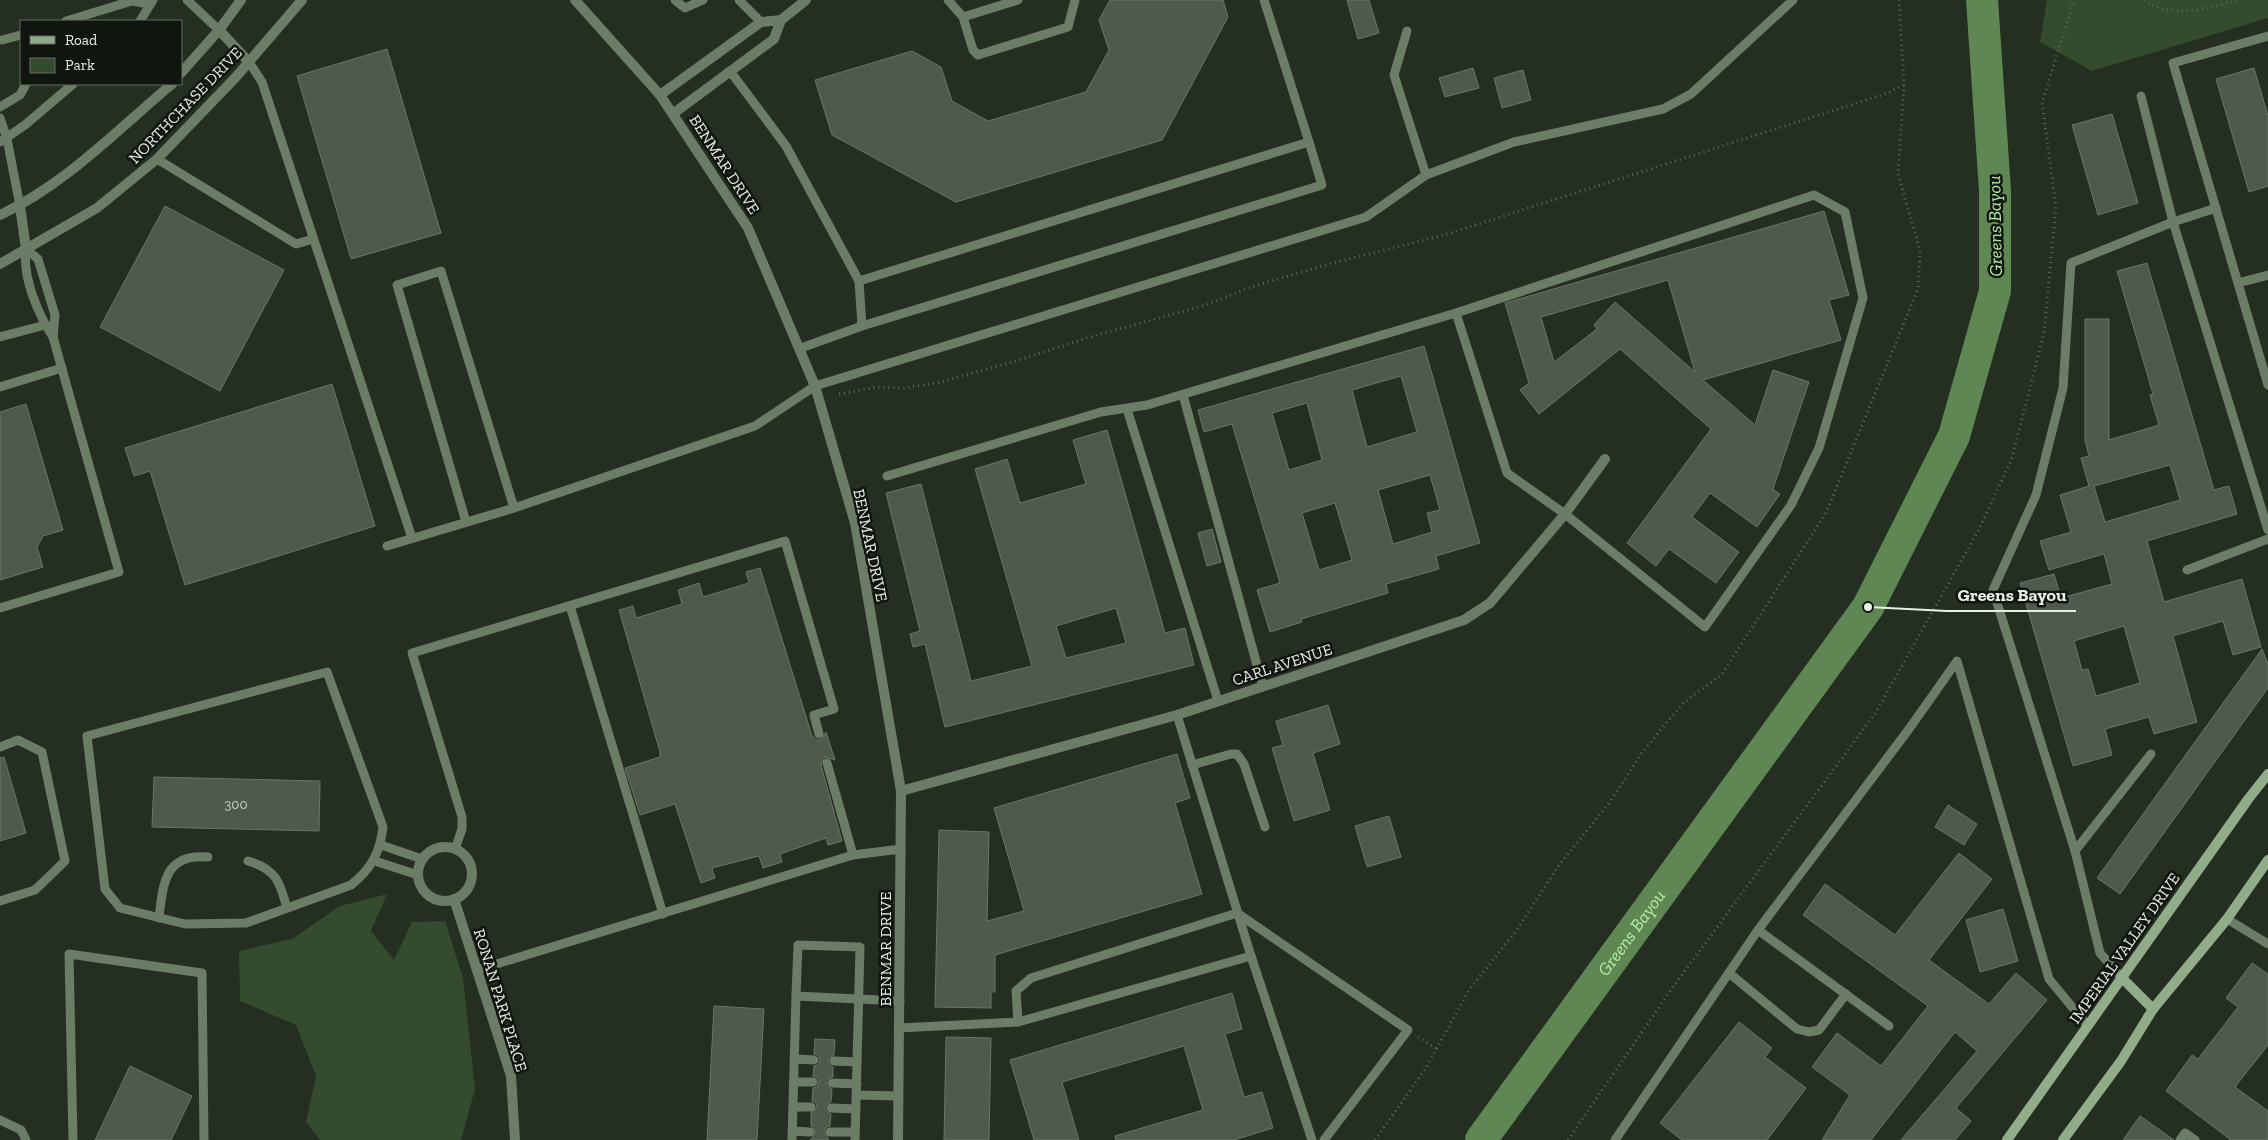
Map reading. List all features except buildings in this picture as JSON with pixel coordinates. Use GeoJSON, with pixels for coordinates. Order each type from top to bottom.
{"type":"FeatureCollection","features":[{"type":"Feature","properties":{"kind":"main road","name":"IMPERIAL VALLEY DRIVE"},"geometry":{"type":"LineString","coordinates":[[2007,1140],[2248,798],[2268,774]]}},
{"type":"Feature","properties":{"kind":"main road"},"geometry":{"type":"LineString","coordinates":[[2063,1140],[2121,1061],[2153,1009],[2227,919],[2268,860]]}},
{"type":"Feature","properties":{"kind":"main road"},"geometry":{"type":"LineString","coordinates":[[2121,977],[2153,1009]]}},
{"type":"Feature","properties":{"kind":"street","name":"NORTHCHASE DRIVE"},"geometry":{"type":"LineString","coordinates":[[182,72],[219,30],[241,0]]}},
{"type":"Feature","properties":{"kind":"street","name":"NORTHCHASE DRIVE"},"geometry":{"type":"LineString","coordinates":[[0,264],[97,208],[158,159],[249,62],[302,0]]}},
{"type":"Feature","properties":{"kind":"street","name":"BENMAR DRIVE"},"geometry":{"type":"LineString","coordinates":[[575,0],[674,113],[748,228],[801,348],[815,386],[855,523],[901,791],[898,1140]]}},
{"type":"Feature","properties":{"kind":"street"},"geometry":{"type":"LineString","coordinates":[[674,113],[774,39],[781,20],[804,1]]}},
{"type":"Feature","properties":{"kind":"street"},"geometry":{"type":"LineString","coordinates":[[660,95],[761,22],[781,20]]}},
{"type":"Feature","properties":{"kind":"street"},"geometry":{"type":"LineString","coordinates":[[219,30],[249,62]]}},
{"type":"Feature","properties":{"kind":"street","name":"NORTHCHASE DRIVE"},"geometry":{"type":"LineString","coordinates":[[0,215],[20,206],[78,166],[171,85]]}},
{"type":"Feature","properties":{"kind":"street"},"geometry":{"type":"LineString","coordinates":[[20,206],[26,249]]}},
{"type":"Feature","properties":{"kind":"street","name":"CARL AVENUE"},"geometry":{"type":"LineString","coordinates":[[901,791],[1177,714],[1464,620],[1490,603],[1564,514],[1605,459]]}},
{"type":"Feature","properties":{"kind":"street"},"geometry":{"type":"LineString","coordinates":[[444,847],[455,849],[466,857],[472,872],[467,889],[454,899],[438,900],[430,896],[420,883],[418,875],[422,859],[435,849],[444,847]]}},
{"type":"Feature","properties":{"kind":"street","name":"RONAN PARK PLACE"},"geometry":{"type":"LineString","coordinates":[[454,899],[511,1076],[515,1140]]}},
{"type":"Feature","properties":{"kind":"lane"},"geometry":{"type":"LineString","coordinates":[[188,0],[219,30]]}},
{"type":"Feature","properties":{"kind":"lane"},"geometry":{"type":"LineString","coordinates":[[675,0],[685,8],[703,0]]}},
{"type":"Feature","properties":{"kind":"lane"},"geometry":{"type":"LineString","coordinates":[[739,0],[761,22]]}},
{"type":"Feature","properties":{"kind":"lane"},"geometry":{"type":"LineString","coordinates":[[948,0],[963,17],[973,50],[978,55],[1068,27],[1075,0]]}},
{"type":"Feature","properties":{"kind":"lane"},"geometry":{"type":"LineString","coordinates":[[963,17],[1018,0]]}},
{"type":"Feature","properties":{"kind":"lane"},"geometry":{"type":"LineString","coordinates":[[801,348],[862,326],[1322,185],[1264,0]]}},
{"type":"Feature","properties":{"kind":"lane"},"geometry":{"type":"LineString","coordinates":[[387,546],[514,508],[755,426],[815,386],[1366,217],[1426,175],[1514,142],[1663,109],[1691,94],[1793,0]]}},
{"type":"Feature","properties":{"kind":"lane"},"geometry":{"type":"LineString","coordinates":[[69,20],[132,1],[151,2],[141,20]]}},
{"type":"Feature","properties":{"kind":"lane"},"geometry":{"type":"LineString","coordinates":[[1407,31],[1394,75],[1426,175]]}},
{"type":"Feature","properties":{"kind":"lane"},"geometry":{"type":"LineString","coordinates":[[2,40],[20,35]]}},
{"type":"Feature","properties":{"kind":"lane"},"geometry":{"type":"LineString","coordinates":[[2268,36],[2173,63],[2268,385]]}},
{"type":"Feature","properties":{"kind":"lane"},"geometry":{"type":"LineString","coordinates":[[249,62],[262,82],[412,538]]}},
{"type":"Feature","properties":{"kind":"lane"},"geometry":{"type":"LineString","coordinates":[[730,71],[786,146],[859,281],[862,326]]}},
{"type":"Feature","properties":{"kind":"lane"},"geometry":{"type":"LineString","coordinates":[[0,107],[20,94],[25,85]]}},
{"type":"Feature","properties":{"kind":"lane"},"geometry":{"type":"LineString","coordinates":[[3,141],[72,85]]}},
{"type":"Feature","properties":{"kind":"lane"},"geometry":{"type":"LineString","coordinates":[[2141,96],[2173,222],[2268,530]]}},
{"type":"Feature","properties":{"kind":"lane"},"geometry":{"type":"LineString","coordinates":[[0,118],[3,141],[20,206]]}},
{"type":"Feature","properties":{"kind":"lane"},"geometry":{"type":"LineString","coordinates":[[859,281],[1309,142]]}},
{"type":"Feature","properties":{"kind":"lane"},"geometry":{"type":"LineString","coordinates":[[158,159],[296,244],[313,239]]}},
{"type":"Feature","properties":{"kind":"lane"},"geometry":{"type":"LineString","coordinates":[[888,476],[1101,412],[1147,405],[1182,395],[1456,313],[1814,196],[1845,212],[1863,298],[1819,448],[1791,505],[1705,627],[1564,514],[1507,473],[1456,313]]}},
{"type":"Feature","properties":{"kind":"lane"},"geometry":{"type":"LineString","coordinates":[[2121,977],[2100,953],[2075,851],[1993,590],[2036,495],[2063,388],[2072,263],[2173,222],[2216,208]]}},
{"type":"Feature","properties":{"kind":"lane"},"geometry":{"type":"LineString","coordinates":[[0,608],[119,572],[53,337],[41,320],[24,263],[26,249]]}},
{"type":"Feature","properties":{"kind":"lane"},"geometry":{"type":"LineString","coordinates":[[26,249],[38,259],[55,315],[53,337]]}},
{"type":"Feature","properties":{"kind":"lane"},"geometry":{"type":"LineString","coordinates":[[466,522],[397,284],[441,271],[514,508]]}},
{"type":"Feature","properties":{"kind":"lane"},"geometry":{"type":"LineString","coordinates":[[2238,283],[2268,275]]}},
{"type":"Feature","properties":{"kind":"lane"},"geometry":{"type":"LineString","coordinates":[[0,337],[45,325]]}},
{"type":"Feature","properties":{"kind":"lane"},"geometry":{"type":"LineString","coordinates":[[0,387],[62,368]]}},
{"type":"Feature","properties":{"kind":"lane"},"geometry":{"type":"LineString","coordinates":[[1182,395],[1263,687]]}},
{"type":"Feature","properties":{"kind":"lane"},"geometry":{"type":"LineString","coordinates":[[1127,408],[1218,701]]}},
{"type":"Feature","properties":{"kind":"lane"},"geometry":{"type":"LineString","coordinates":[[2187,570],[2268,539]]}},
{"type":"Feature","properties":{"kind":"lane"},"geometry":{"type":"LineString","coordinates":[[455,849],[462,829],[462,817],[412,653],[785,541],[834,709],[814,715],[819,734]]}},
{"type":"Feature","properties":{"kind":"lane"},"geometry":{"type":"LineString","coordinates":[[570,606],[664,914]]}},
{"type":"Feature","properties":{"kind":"lane"},"geometry":{"type":"LineString","coordinates":[[1627,1140],[1617,1137],[1758,930],[1909,729],[1957,661],[2049,979],[2087,1025]]}},
{"type":"Feature","properties":{"kind":"lane"},"geometry":{"type":"LineString","coordinates":[[327,672],[383,828],[381,845],[375,861],[365,874],[352,885],[246,923],[185,924],[120,908],[105,890],[87,736],[327,672]]}},
{"type":"Feature","properties":{"kind":"lane"},"geometry":{"type":"LineString","coordinates":[[1177,714],[1237,913],[1312,1140]]}},
{"type":"Feature","properties":{"kind":"lane"},"geometry":{"type":"LineString","coordinates":[[0,747],[18,740],[42,752],[65,861],[35,890],[0,901]]}},
{"type":"Feature","properties":{"kind":"lane"},"geometry":{"type":"LineString","coordinates":[[1192,765],[1238,754],[1244,764],[1264,827]]}},
{"type":"Feature","properties":{"kind":"lane"},"geometry":{"type":"LineString","coordinates":[[2075,851],[2151,754]]}},
{"type":"Feature","properties":{"kind":"lane"},"geometry":{"type":"LineString","coordinates":[[827,763],[853,855]]}},
{"type":"Feature","properties":{"kind":"lane"},"geometry":{"type":"LineString","coordinates":[[381,845],[422,859]]}},
{"type":"Feature","properties":{"kind":"lane"},"geometry":{"type":"LineString","coordinates":[[477,970],[853,855],[901,849]]}},
{"type":"Feature","properties":{"kind":"lane"},"geometry":{"type":"LineString","coordinates":[[159,918],[164,881],[174,866],[187,857],[208,856]]}},
{"type":"Feature","properties":{"kind":"lane"},"geometry":{"type":"LineString","coordinates":[[375,861],[418,875]]}},
{"type":"Feature","properties":{"kind":"lane"},"geometry":{"type":"LineString","coordinates":[[248,862],[271,871],[282,890],[287,908]]}},
{"type":"Feature","properties":{"kind":"lane"},"geometry":{"type":"LineString","coordinates":[[1018,1022],[1016,991],[1031,978],[1237,913]]}},
{"type":"Feature","properties":{"kind":"lane"},"geometry":{"type":"LineString","coordinates":[[1237,913],[1408,1030],[1324,1140]]}},
{"type":"Feature","properties":{"kind":"lane"},"geometry":{"type":"LineString","coordinates":[[2227,919],[2268,944]]}},
{"type":"Feature","properties":{"kind":"lane"},"geometry":{"type":"LineString","coordinates":[[1758,930],[1888,1026]]}},
{"type":"Feature","properties":{"kind":"lane"},"geometry":{"type":"LineString","coordinates":[[810,1132],[792,1135],[798,945],[860,947],[855,1136],[830,1132]]}},
{"type":"Feature","properties":{"kind":"lane"},"geometry":{"type":"LineString","coordinates":[[73,1140],[69,954],[202,973],[204,1140]]}},
{"type":"Feature","properties":{"kind":"lane"},"geometry":{"type":"LineString","coordinates":[[899,1028],[1018,1022],[1251,956]]}},
{"type":"Feature","properties":{"kind":"lane"},"geometry":{"type":"LineString","coordinates":[[1729,973],[1797,1029],[1809,1032],[1819,1030],[1846,994]]}},
{"type":"Feature","properties":{"kind":"lane"},"geometry":{"type":"LineString","coordinates":[[796,996],[900,1001]]}},
{"type":"Feature","properties":{"kind":"lane"},"geometry":{"type":"LineString","coordinates":[[794,1059],[814,1060]]}},
{"type":"Feature","properties":{"kind":"lane"},"geometry":{"type":"LineString","coordinates":[[834,1061],[858,1062]]}},
{"type":"Feature","properties":{"kind":"lane"},"geometry":{"type":"LineString","coordinates":[[794,1082],[813,1082]]}},
{"type":"Feature","properties":{"kind":"lane"},"geometry":{"type":"LineString","coordinates":[[832,1083],[857,1084]]}},
{"type":"Feature","properties":{"kind":"lane"},"geometry":{"type":"LineString","coordinates":[[857,1095],[899,1096]]}},
{"type":"Feature","properties":{"kind":"lane"},"geometry":{"type":"LineString","coordinates":[[793,1107],[812,1107]]}},
{"type":"Feature","properties":{"kind":"lane"},"geometry":{"type":"LineString","coordinates":[[831,1108],[856,1109]]}},
{"type":"Feature","properties":{"kind":"lane"},"geometry":{"type":"LineString","coordinates":[[0,1120],[21,1130],[26,1140]]}},
{"type":"Feature","properties":{"kind":"lane"},"geometry":{"type":"LineString","coordinates":[[2180,1140],[2185,1133],[2195,1140]]}},
{"type":"Feature","properties":{"kind":"path"},"geometry":{"type":"LineString","coordinates":[[1568,1140],[1675,984],[1876,712],[1978,531],[2011,462],[2044,333],[2056,207],[2042,102],[2074,0]]}},
{"type":"Feature","properties":{"kind":"path"},"geometry":{"type":"LineString","coordinates":[[2144,0],[2175,11],[2206,9],[2239,0]]}},
{"type":"Feature","properties":{"kind":"path"},"geometry":{"type":"LineString","coordinates":[[831,381],[837,394],[877,387],[904,388],[941,382],[1007,364],[1090,337],[1199,307],[1258,285],[1444,235],[1888,93],[1904,85]]}},
{"type":"Feature","properties":{"kind":"path"},"geometry":{"type":"LineString","coordinates":[[1408,1030],[1437,1049]]}},
{"type":"Feature","properties":{"kind":"green space"},"geometry":{"type":"Polygon","coordinates":[[[2047,0],[2268,0],[2268,18],[2092,71],[2040,42],[2047,0]]]}},
{"type":"Feature","properties":{"kind":"green space"},"geometry":{"type":"Polygon","coordinates":[[[387,894],[371,931],[394,960],[412,922],[445,921],[463,978],[475,1089],[461,1140],[320,1140],[306,1122],[316,1076],[296,1025],[240,1001],[239,951],[292,939],[340,906],[387,894]]]}},
{"type":"Feature","properties":{"kind":"waterway","name":"Greens Bayou"},"geometry":{"type":"LineString","coordinates":[[1481,1140],[1868,607],[1954,436],[1995,291],[1995,191],[1982,0]]}},
{"type":"Feature","properties":{"kind":"place","name":"Greens Bayou"},"geometry":{"type":"Point","coordinates":[1868,607]}}]}
